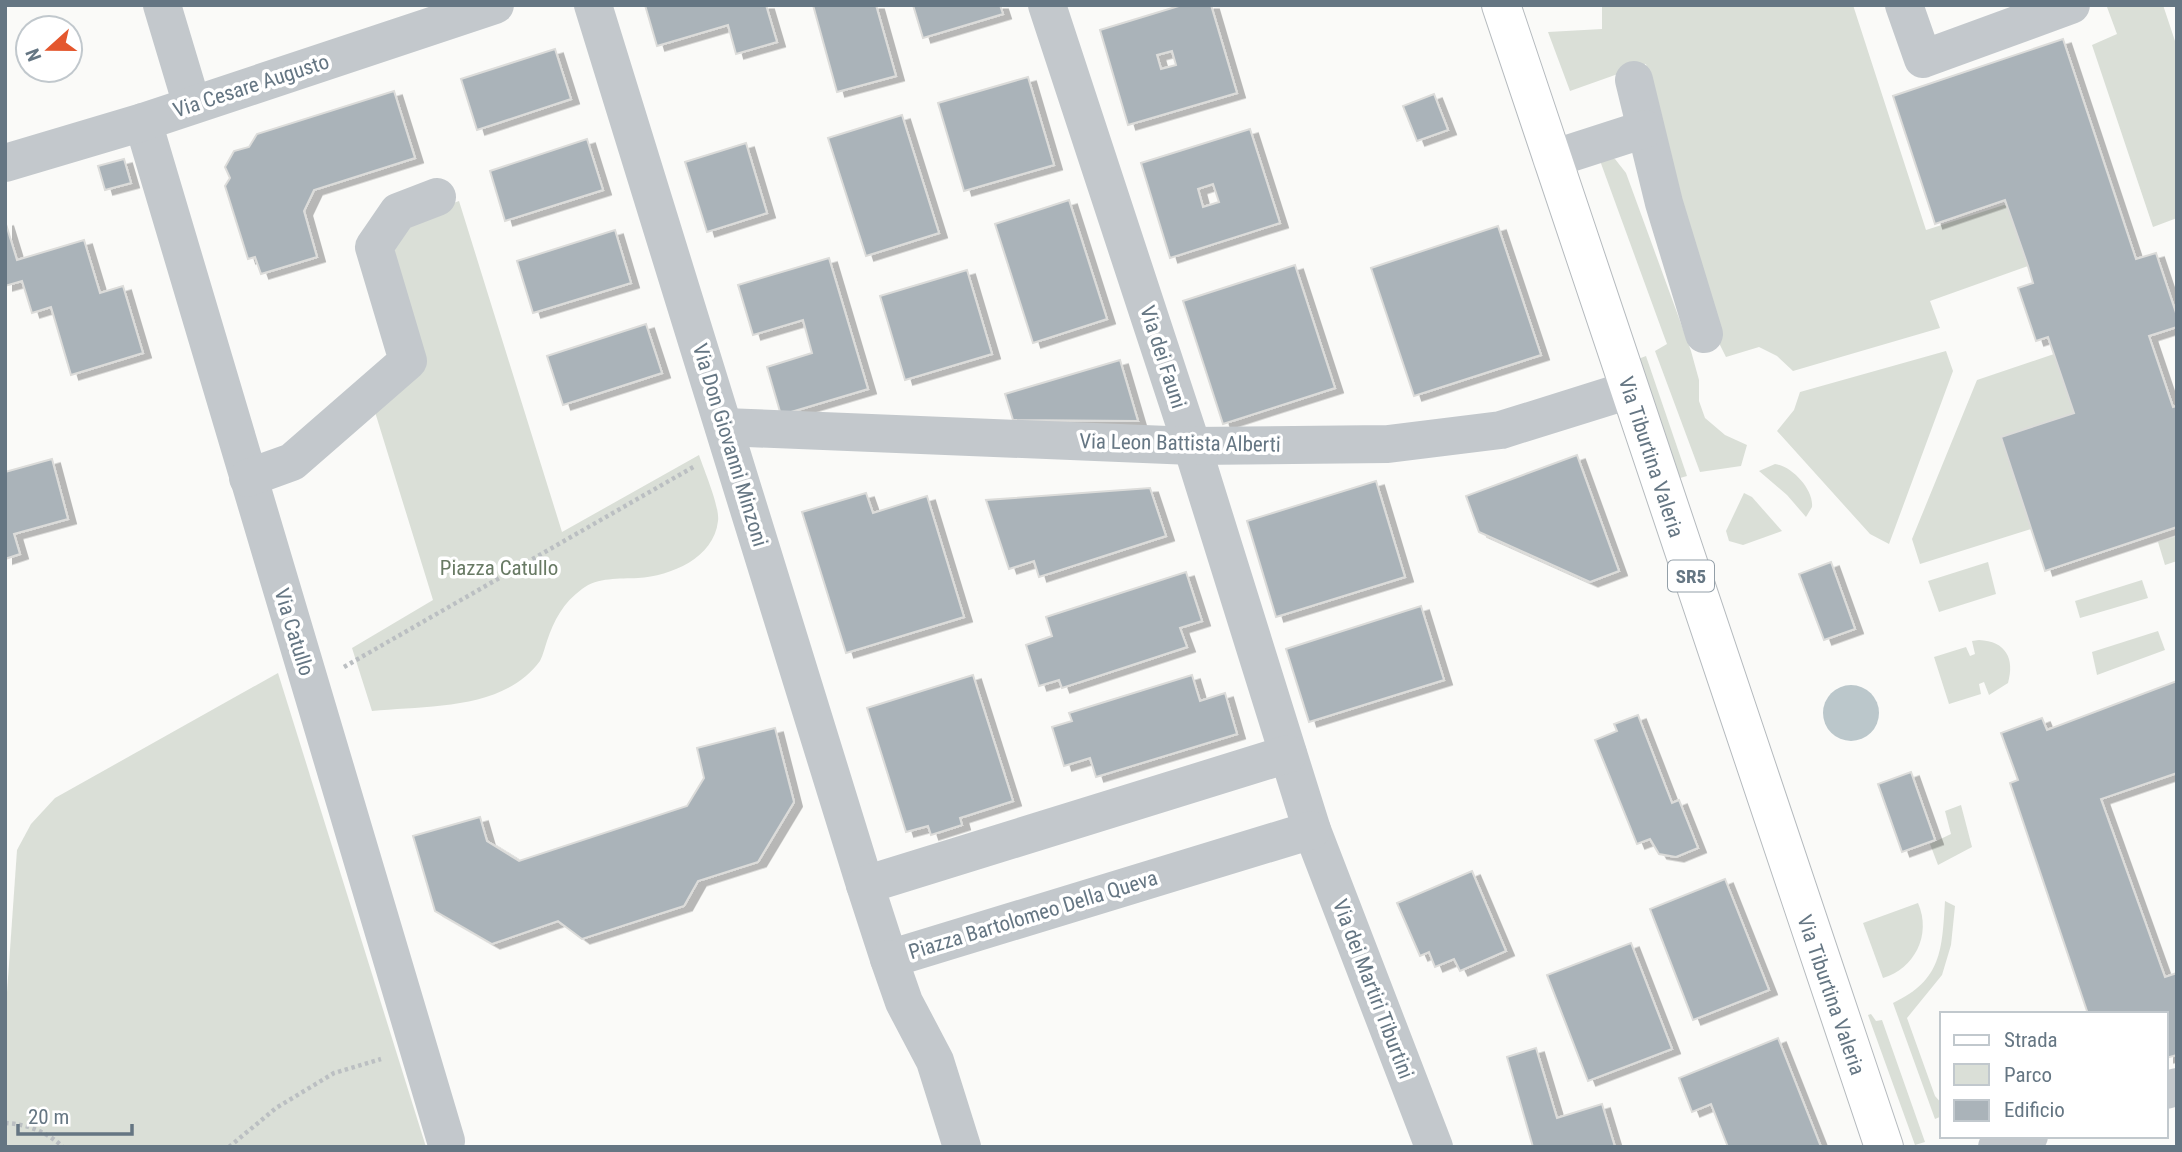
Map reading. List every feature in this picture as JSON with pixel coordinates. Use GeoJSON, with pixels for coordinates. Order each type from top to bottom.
{"type":"FeatureCollection","features":[{"type":"Feature","properties":{"kind":"main road","name":"Via Tiburtina Valeria"},"geometry":{"type":"LineString","coordinates":[[1501,5],[1884,1147]]}},
{"type":"Feature","properties":{"kind":"street"},"geometry":{"type":"LineString","coordinates":[[162,5],[192,105]]}},
{"type":"Feature","properties":{"kind":"street","name":"Via Cesare Augusto"},"geometry":{"type":"LineString","coordinates":[[5,163],[143,122],[495,5]]}},
{"type":"Feature","properties":{"kind":"street","name":"Via Don Giovanni Minzoni"},"geometry":{"type":"LineString","coordinates":[[593,5],[865,886]]}},
{"type":"Feature","properties":{"kind":"street","name":"Via dei Fauni"},"geometry":{"type":"LineString","coordinates":[[1047,5],[1192,446],[1312,830]]}},
{"type":"Feature","properties":{"kind":"street"},"geometry":{"type":"LineString","coordinates":[[1904,5],[1923,59],[2071,5]]}},
{"type":"Feature","properties":{"kind":"street"},"geometry":{"type":"LineString","coordinates":[[1634,80],[1664,203],[1704,334]]}},
{"type":"Feature","properties":{"kind":"street","name":"Via Catullo"},"geometry":{"type":"LineString","coordinates":[[143,122],[446,1141]]}},
{"type":"Feature","properties":{"kind":"street"},"geometry":{"type":"LineString","coordinates":[[1552,159],[1645,129]]}},
{"type":"Feature","properties":{"kind":"street"},"geometry":{"type":"LineString","coordinates":[[248,478],[292,462],[408,361],[374,247],[398,212],[437,197]]}},
{"type":"Feature","properties":{"kind":"street","name":"Via Leon Battista Alberti"},"geometry":{"type":"LineString","coordinates":[[727,437],[1192,446],[1388,444],[1472,435],[1541,419],[1629,390]]}},
{"type":"Feature","properties":{"kind":"street"},"geometry":{"type":"LineString","coordinates":[[865,886],[1288,754]]}},
{"type":"Feature","properties":{"kind":"street","name":"Piazza Bartolomeo Della Queva"},"geometry":{"type":"LineString","coordinates":[[865,886],[889,959],[1312,830]]}},
{"type":"Feature","properties":{"kind":"street","name":"Via dei Martiri Tiburtini"},"geometry":{"type":"LineString","coordinates":[[1312,830],[1434,1147]]}},
{"type":"Feature","properties":{"kind":"street"},"geometry":{"type":"LineString","coordinates":[[889,959],[904,1002],[935,1061],[962,1147]]}},
{"type":"Feature","properties":{"kind":"street"},"geometry":{"type":"LineString","coordinates":[[1997,1147],[2023,1138]]}},
{"type":"Feature","properties":{"kind":"path"},"geometry":{"type":"LineString","coordinates":[[310,687],[727,437]]}},
{"type":"Feature","properties":{"kind":"path"},"geometry":{"type":"LineString","coordinates":[[229,1147],[276,1108],[334,1073],[419,1049]]}},
{"type":"Feature","properties":{"kind":"path"},"geometry":{"type":"LineString","coordinates":[[5,1123],[24,1124],[54,1138],[63,1147]]}},
{"type":"Feature","properties":{"kind":"green space"},"geometry":{"type":"Polygon","coordinates":[[[1602,5],[1853,5],[1926,230],[2007,204],[2028,266],[1930,301],[1940,328],[1793,371],[1777,356],[1759,347],[1726,357],[1710,323],[1686,251],[1646,64],[1570,91],[1548,32],[1602,29],[1602,5]]]}},
{"type":"Feature","properties":{"kind":"green space"},"geometry":{"type":"Polygon","coordinates":[[[2163,5],[2177,47],[2177,218],[2153,227],[2092,45],[2117,34],[2107,7],[2163,5]]]}},
{"type":"Feature","properties":{"kind":"green space"},"geometry":{"type":"Polygon","coordinates":[[[1599,158],[1615,159],[1626,173],[1691,351],[1699,380],[1699,401],[1705,418],[1725,435],[1747,445],[1741,466],[1700,472],[1655,351],[1667,344],[1599,158]]]}},
{"type":"Feature","properties":{"kind":"green space","name":"Piazza Catullo"},"geometry":{"type":"Polygon","coordinates":[[[459,201],[562,532],[699,455],[714,498],[718,521],[715,534],[700,555],[677,569],[651,576],[602,581],[582,589],[560,612],[540,661],[524,677],[506,689],[485,697],[440,706],[372,711],[352,648],[433,600],[375,412],[420,364],[388,256],[408,219],[459,201]]]}},
{"type":"Feature","properties":{"kind":"green space"},"geometry":{"type":"Polygon","coordinates":[[[1946,351],[1953,371],[1889,544],[1870,534],[1777,431],[1794,410],[1800,392],[1946,351]]]}},
{"type":"Feature","properties":{"kind":"green space"},"geometry":{"type":"Polygon","coordinates":[[[2054,354],[2074,413],[2001,438],[2031,529],[1920,564],[1912,539],[1977,380],[2054,354]]]}},
{"type":"Feature","properties":{"kind":"green space"},"geometry":{"type":"Polygon","coordinates":[[[1646,356],[1687,476],[1673,480],[1633,361],[1646,356]]]}},
{"type":"Feature","properties":{"kind":"green space"},"geometry":{"type":"Polygon","coordinates":[[[1775,464],[1788,469],[1806,486],[1812,507],[1806,517],[1787,495],[1759,471],[1775,464]]]}},
{"type":"Feature","properties":{"kind":"green space"},"geometry":{"type":"Polygon","coordinates":[[[1744,493],[1752,497],[1782,531],[1743,545],[1729,541],[1726,531],[1744,493]]]}},
{"type":"Feature","properties":{"kind":"green space"},"geometry":{"type":"Polygon","coordinates":[[[2177,536],[2177,561],[2165,565],[2158,542],[2177,536]]]}},
{"type":"Feature","properties":{"kind":"green space"},"geometry":{"type":"Polygon","coordinates":[[[1988,562],[1996,594],[1939,612],[1928,581],[1988,562]]]}},
{"type":"Feature","properties":{"kind":"green space"},"geometry":{"type":"Polygon","coordinates":[[[2142,580],[2148,598],[2080,618],[2075,601],[2142,580]]]}},
{"type":"Feature","properties":{"kind":"green space"},"geometry":{"type":"Polygon","coordinates":[[[2158,631],[2165,650],[2097,675],[2092,652],[2158,631]]]}},
{"type":"Feature","properties":{"kind":"green space"},"geometry":{"type":"Polygon","coordinates":[[[1972,641],[1996,644],[2006,653],[2010,666],[2008,683],[1989,695],[1984,682],[1979,684],[1981,694],[1949,704],[1934,657],[1966,647],[1970,656],[1975,654],[1972,641]]]}},
{"type":"Feature","properties":{"kind":"green space"},"geometry":{"type":"Polygon","coordinates":[[[278,673],[426,1147],[5,1147],[5,1021],[17,850],[31,824],[55,798],[278,673]]]}},
{"type":"Feature","properties":{"kind":"green space"},"geometry":{"type":"Polygon","coordinates":[[[1961,805],[1972,847],[1938,865],[1930,844],[1951,834],[1945,811],[1961,805]]]}},
{"type":"Feature","properties":{"kind":"green space"},"geometry":{"type":"Polygon","coordinates":[[[1945,901],[1955,906],[1951,945],[1942,975],[1907,1018],[1935,1096],[1940,1102],[1940,1117],[1935,1119],[1893,1003],[1909,994],[1930,974],[1940,949],[1945,901]]]}},
{"type":"Feature","properties":{"kind":"green space"},"geometry":{"type":"Polygon","coordinates":[[[1918,903],[1923,927],[1917,949],[1904,967],[1883,978],[1863,923],[1918,903]]]}},
{"type":"Feature","properties":{"kind":"green space"},"geometry":{"type":"Polygon","coordinates":[[[1871,1014],[1876,1021],[1882,1020],[1925,1142],[1915,1145],[1868,1015],[1871,1014]]]}},
{"type":"Feature","properties":{"kind":"shaded area"},"geometry":{"type":"Polygon","coordinates":[[[1846,685],[1856,685],[1871,693],[1877,702],[1877,724],[1871,733],[1856,741],[1846,741],[1828,729],[1823,718],[1823,708],[1835,690],[1846,685]]]}},
{"type":"Feature","properties":{"kind":"building"},"geometry":{"type":"Polygon","coordinates":[[[645,5],[766,5],[777,42],[736,54],[728,25],[657,46],[645,5]]]}},
{"type":"Feature","properties":{"kind":"building"},"geometry":{"type":"Polygon","coordinates":[[[813,5],[876,5],[896,76],[837,92],[813,5]]]}},
{"type":"Feature","properties":{"kind":"building"},"geometry":{"type":"Polygon","coordinates":[[[913,5],[1000,5],[1003,14],[923,38],[913,5]]]}},
{"type":"Feature","properties":{"kind":"building"},"geometry":{"type":"Polygon","coordinates":[[[1182,5],[1211,5],[1237,93],[1128,125],[1100,30],[1182,5]],[[1172,51],[1157,55],[1161,69],[1176,65],[1172,51]]]}},
{"type":"Feature","properties":{"kind":"building"},"geometry":{"type":"Polygon","coordinates":[[[2063,39],[2136,259],[2156,253],[2177,316],[2177,327],[2149,336],[2173,407],[2177,406],[2177,527],[2045,571],[2001,437],[2074,413],[2048,337],[2036,341],[2018,288],[2033,283],[2028,266],[2005,200],[1935,224],[1893,96],[2063,39]]]}},
{"type":"Feature","properties":{"kind":"building"},"geometry":{"type":"Polygon","coordinates":[[[555,49],[571,99],[477,130],[461,79],[555,49]]]}},
{"type":"Feature","properties":{"kind":"building"},"geometry":{"type":"Polygon","coordinates":[[[1028,77],[1054,165],[964,191],[938,103],[1028,77]]]}},
{"type":"Feature","properties":{"kind":"building"},"geometry":{"type":"Polygon","coordinates":[[[394,91],[415,158],[314,190],[304,211],[317,257],[261,274],[255,257],[248,259],[225,186],[230,178],[225,167],[234,151],[249,147],[257,134],[394,91]]]}},
{"type":"Feature","properties":{"kind":"building"},"geometry":{"type":"Polygon","coordinates":[[[1434,94],[1448,130],[1417,141],[1403,106],[1434,94]]]}},
{"type":"Feature","properties":{"kind":"building"},"geometry":{"type":"Polygon","coordinates":[[[902,115],[939,233],[866,256],[828,138],[902,115]]]}},
{"type":"Feature","properties":{"kind":"building"},"geometry":{"type":"Polygon","coordinates":[[[1250,129],[1280,223],[1170,258],[1141,163],[1250,129]],[[1213,184],[1198,189],[1203,207],[1219,202],[1213,184]]]}},
{"type":"Feature","properties":{"kind":"building"},"geometry":{"type":"Polygon","coordinates":[[[587,139],[603,190],[505,221],[490,171],[587,139]]]}},
{"type":"Feature","properties":{"kind":"building"},"geometry":{"type":"Polygon","coordinates":[[[746,143],[767,213],[707,232],[685,162],[746,143]]]}},
{"type":"Feature","properties":{"kind":"building"},"geometry":{"type":"Polygon","coordinates":[[[124,159],[131,183],[105,190],[98,166],[124,159]]]}},
{"type":"Feature","properties":{"kind":"building"},"geometry":{"type":"Polygon","coordinates":[[[1069,200],[1107,319],[1033,343],[995,224],[1069,200]]]}},
{"type":"Feature","properties":{"kind":"building"},"geometry":{"type":"Polygon","coordinates":[[[5,221],[17,260],[84,240],[100,293],[123,286],[143,353],[71,375],[51,307],[32,313],[22,281],[5,286],[5,221]]]}},
{"type":"Feature","properties":{"kind":"building"},"geometry":{"type":"Polygon","coordinates":[[[1498,226],[1541,355],[1414,396],[1371,268],[1498,226]]]}},
{"type":"Feature","properties":{"kind":"building"},"geometry":{"type":"Polygon","coordinates":[[[615,230],[631,283],[533,313],[517,261],[615,230]]]}},
{"type":"Feature","properties":{"kind":"building"},"geometry":{"type":"Polygon","coordinates":[[[829,258],[868,389],[781,415],[767,367],[812,353],[803,320],[753,335],[738,285],[829,258]]]}},
{"type":"Feature","properties":{"kind":"building"},"geometry":{"type":"Polygon","coordinates":[[[1295,265],[1335,388],[1223,424],[1183,301],[1295,265]]]}},
{"type":"Feature","properties":{"kind":"building"},"geometry":{"type":"Polygon","coordinates":[[[967,270],[992,354],[905,380],[880,296],[967,270]]]}},
{"type":"Feature","properties":{"kind":"building"},"geometry":{"type":"Polygon","coordinates":[[[646,324],[662,373],[563,405],[547,356],[646,324]]]}},
{"type":"Feature","properties":{"kind":"building"},"geometry":{"type":"Polygon","coordinates":[[[1120,360],[1138,421],[1013,420],[1005,394],[1120,360]]]}},
{"type":"Feature","properties":{"kind":"building"},"geometry":{"type":"Polygon","coordinates":[[[1577,455],[1619,571],[1590,582],[1479,532],[1466,496],[1577,455]]]}},
{"type":"Feature","properties":{"kind":"building"},"geometry":{"type":"Polygon","coordinates":[[[52,459],[68,519],[14,534],[20,554],[5,559],[5,472],[52,459]]]}},
{"type":"Feature","properties":{"kind":"building"},"geometry":{"type":"Polygon","coordinates":[[[1376,481],[1405,577],[1276,617],[1247,521],[1376,481]]]}},
{"type":"Feature","properties":{"kind":"building"},"geometry":{"type":"Polygon","coordinates":[[[1150,488],[1166,536],[1039,577],[1034,561],[1009,569],[986,500],[1150,488]]]}},
{"type":"Feature","properties":{"kind":"building"},"geometry":{"type":"Polygon","coordinates":[[[866,493],[873,513],[927,496],[964,617],[846,653],[802,512],[866,493]]]}},
{"type":"Feature","properties":{"kind":"building"},"geometry":{"type":"Polygon","coordinates":[[[1831,562],[1855,629],[1824,640],[1799,574],[1831,562]]]}},
{"type":"Feature","properties":{"kind":"building"},"geometry":{"type":"Polygon","coordinates":[[[1186,572],[1202,621],[1180,628],[1187,647],[1062,688],[1059,680],[1039,686],[1026,645],[1052,636],[1046,617],[1186,572]]]}},
{"type":"Feature","properties":{"kind":"building"},"geometry":{"type":"Polygon","coordinates":[[[1421,606],[1444,680],[1309,722],[1286,649],[1421,606]]]}},
{"type":"Feature","properties":{"kind":"building"},"geometry":{"type":"Polygon","coordinates":[[[973,675],[1013,801],[960,818],[962,825],[931,835],[928,826],[906,832],[867,708],[973,675]]]}},
{"type":"Feature","properties":{"kind":"building"},"geometry":{"type":"Polygon","coordinates":[[[1192,675],[1200,701],[1225,693],[1237,734],[1096,777],[1090,758],[1064,766],[1052,727],[1072,721],[1069,713],[1192,675]]]}},
{"type":"Feature","properties":{"kind":"building"},"geometry":{"type":"Polygon","coordinates":[[[2177,681],[2177,773],[2101,799],[2165,977],[2177,973],[2177,1055],[2168,1057],[2168,1012],[2087,1012],[2010,783],[2018,780],[2001,733],[2042,718],[2047,730],[2177,681]]]}},
{"type":"Feature","properties":{"kind":"building"},"geometry":{"type":"Polygon","coordinates":[[[1638,715],[1672,803],[1679,800],[1698,848],[1676,857],[1659,854],[1650,839],[1637,844],[1595,740],[1617,731],[1614,724],[1638,715]]]}},
{"type":"Feature","properties":{"kind":"building"},"geometry":{"type":"Polygon","coordinates":[[[775,728],[794,802],[758,862],[698,881],[684,906],[582,939],[558,921],[492,944],[435,911],[413,836],[480,817],[487,841],[519,861],[687,806],[704,778],[697,748],[775,728]]]}},
{"type":"Feature","properties":{"kind":"building"},"geometry":{"type":"Polygon","coordinates":[[[1911,772],[1935,840],[1902,852],[1878,784],[1911,772]]]}},
{"type":"Feature","properties":{"kind":"building"},"geometry":{"type":"Polygon","coordinates":[[[1472,871],[1506,951],[1460,971],[1454,959],[1435,967],[1429,952],[1420,956],[1397,903],[1472,871]]]}},
{"type":"Feature","properties":{"kind":"building"},"geometry":{"type":"Polygon","coordinates":[[[1725,879],[1769,990],[1693,1020],[1650,909],[1725,879]]]}},
{"type":"Feature","properties":{"kind":"building"},"geometry":{"type":"Polygon","coordinates":[[[1631,943],[1672,1049],[1588,1081],[1547,975],[1631,943]]]}},
{"type":"Feature","properties":{"kind":"building"},"geometry":{"type":"Polygon","coordinates":[[[1778,1038],[1821,1147],[1728,1147],[1711,1104],[1692,1112],[1679,1078],[1778,1038]]]}},
{"type":"Feature","properties":{"kind":"building"},"geometry":{"type":"Polygon","coordinates":[[[1536,1048],[1557,1118],[1602,1104],[1615,1147],[1533,1147],[1507,1057],[1536,1048]]]}}]}
